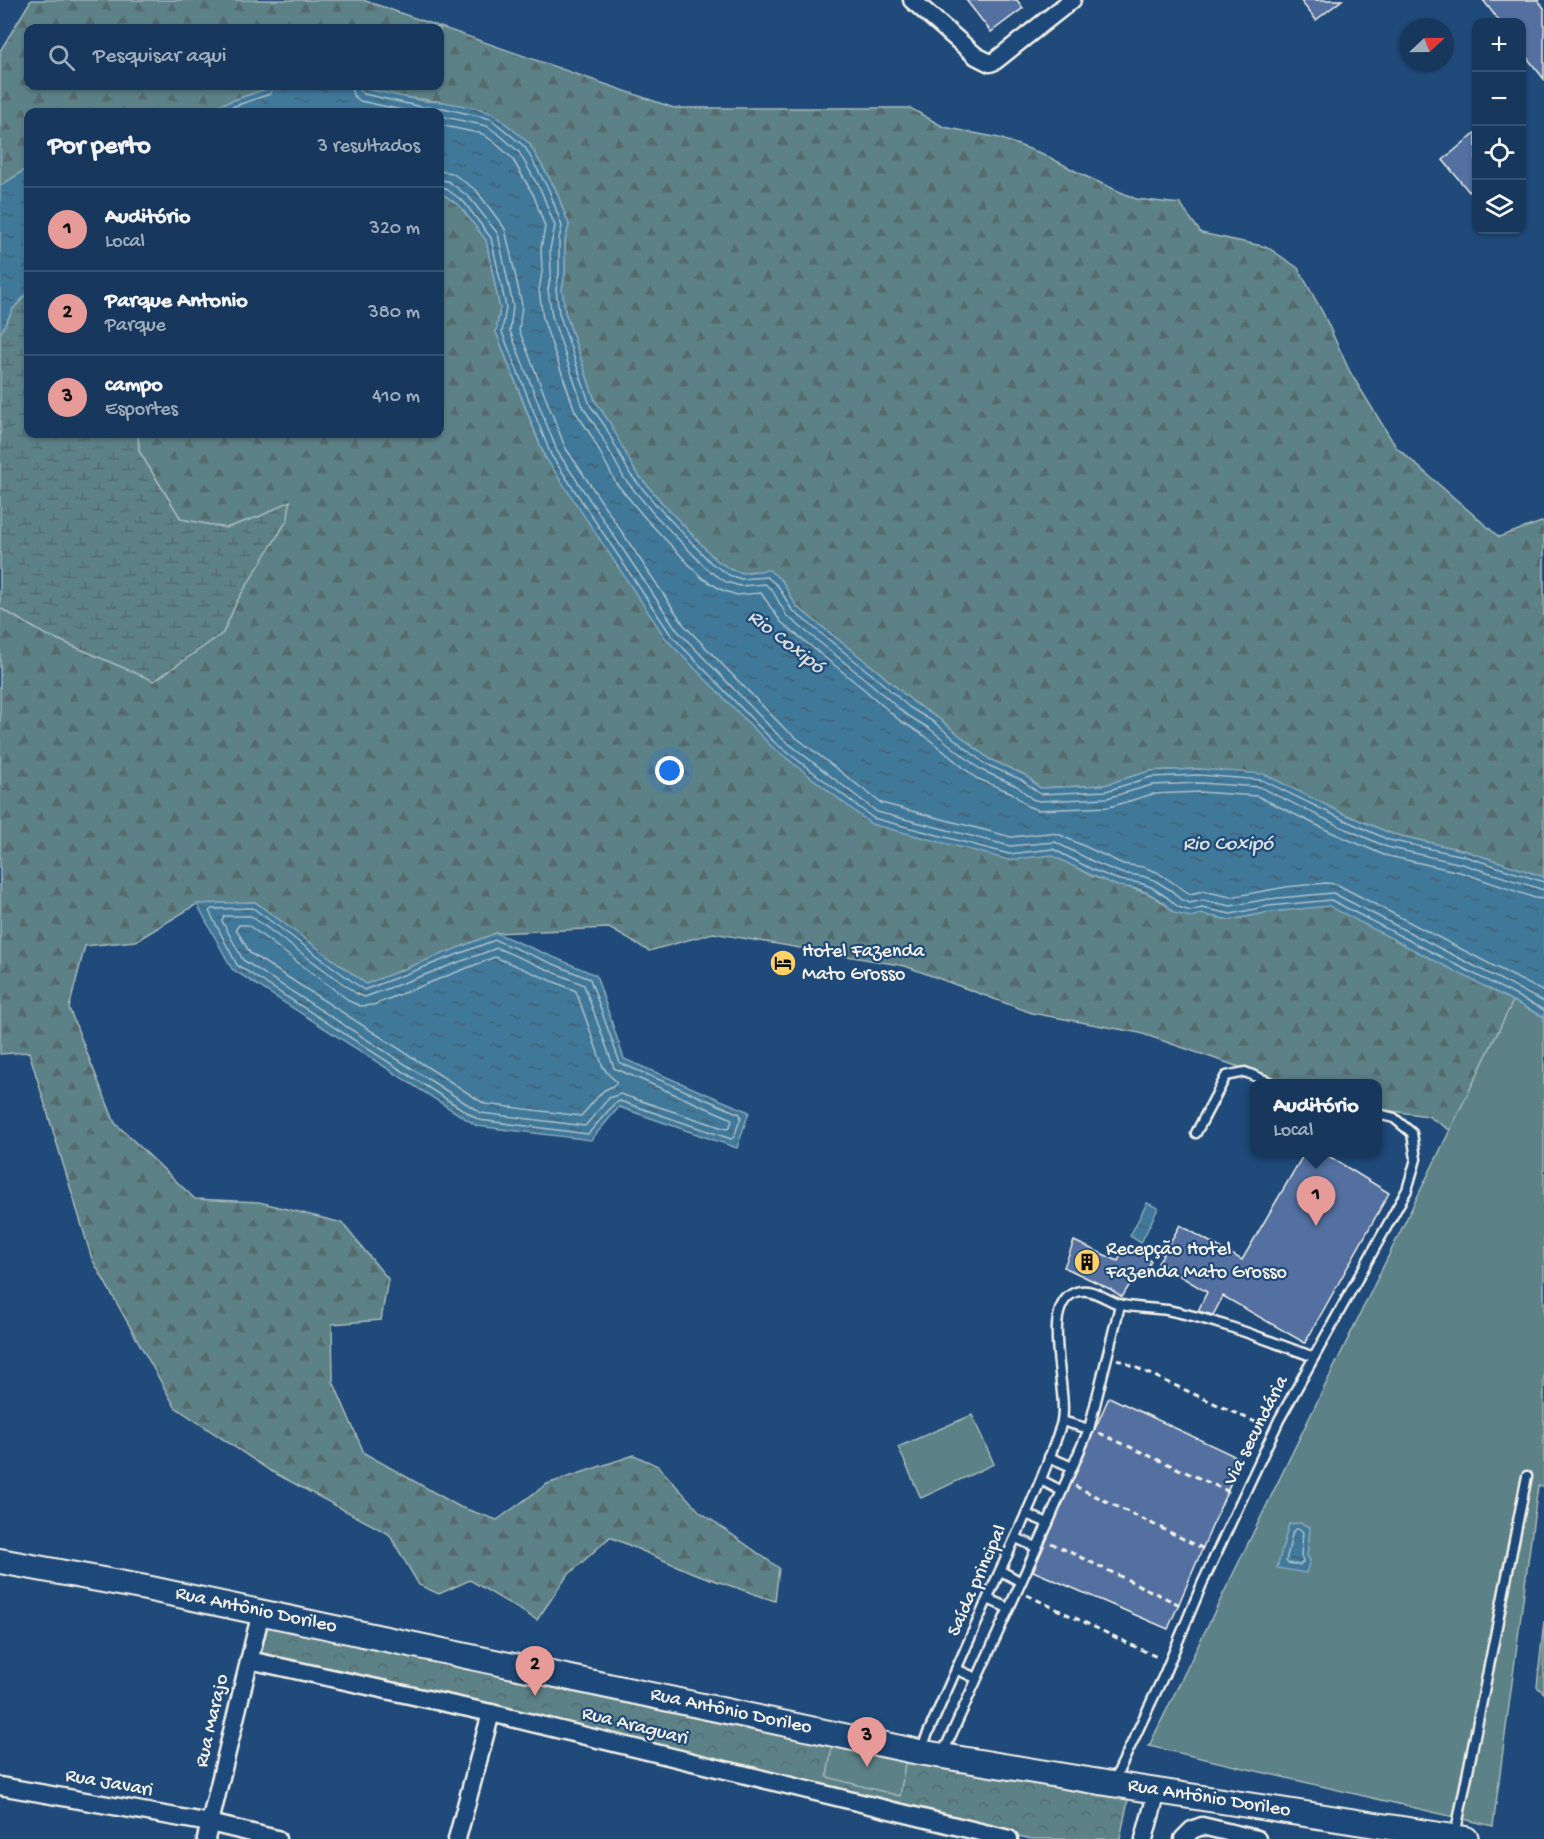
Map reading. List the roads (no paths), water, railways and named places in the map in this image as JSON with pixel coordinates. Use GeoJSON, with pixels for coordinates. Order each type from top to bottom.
{"type":"FeatureCollection","features":[{"type":"Feature","properties":{"kind":"street"},"geometry":{"type":"LineString","coordinates":[[912,0],[976,56],[990,63],[1072,0]]}},
{"type":"Feature","properties":{"kind":"street","name":"Rua Antônio Dorileo"},"geometry":{"type":"LineString","coordinates":[[0,1561],[146,1587],[930,1754],[1461,1838]]}},
{"type":"Feature","properties":{"kind":"street","name":"Rua Marajo"},"geometry":{"type":"LineString","coordinates":[[208,1831],[261,1612]]}},
{"type":"Feature","properties":{"kind":"street","name":"Rua Araguari"},"geometry":{"type":"LineString","coordinates":[[249,1660],[491,1713],[1009,1839]]}},
{"type":"Feature","properties":{"kind":"street"},"geometry":{"type":"LineString","coordinates":[[457,1839],[491,1713]]}},
{"type":"Feature","properties":{"kind":"street","name":"Rua Javari"},"geometry":{"type":"LineString","coordinates":[[0,1786],[208,1831],[277,1839]]}},
{"type":"Feature","properties":{"kind":"street"},"geometry":{"type":"LineString","coordinates":[[1144,1839],[1157,1791]]}},
{"type":"Feature","properties":{"kind":"street"},"geometry":{"type":"LineString","coordinates":[[1188,1835],[1202,1826],[1257,1839]]}},
{"type":"Feature","properties":{"kind":"lane"},"geometry":{"type":"LineString","coordinates":[[1196,1133],[1226,1076],[1245,1072],[1263,1079]]}},
{"type":"Feature","properties":{"kind":"lane","name":"Via secundária"},"geometry":{"type":"LineString","coordinates":[[1112,1784],[1274,1431],[1407,1190],[1416,1158],[1412,1133],[1394,1118],[1382,1115]]}},
{"type":"Feature","properties":{"kind":"lane","name":"Saída principal"},"geometry":{"type":"LineString","coordinates":[[930,1754],[956,1670],[1041,1480],[1062,1421],[1062,1388],[1056,1328],[1059,1312],[1065,1299],[1077,1291],[1091,1292],[1120,1305],[1167,1310],[1230,1328],[1314,1357]]}},
{"type":"Feature","properties":{"kind":"lane"},"geometry":{"type":"LineString","coordinates":[[930,1754],[976,1678],[1089,1429],[1120,1305]]}},
{"type":"Feature","properties":{"kind":"lane"},"geometry":{"type":"LineString","coordinates":[[1062,1421],[1089,1429]]}},
{"type":"Feature","properties":{"kind":"lane"},"geometry":{"type":"LineString","coordinates":[[1049,1457],[1072,1467]]}},
{"type":"Feature","properties":{"kind":"lane"},"geometry":{"type":"LineString","coordinates":[[1461,1838],[1527,1476]]}},
{"type":"Feature","properties":{"kind":"lane"},"geometry":{"type":"LineString","coordinates":[[1041,1480],[1062,1491]]}},
{"type":"Feature","properties":{"kind":"lane"},"geometry":{"type":"LineString","coordinates":[[1026,1514],[1048,1523]]}},
{"type":"Feature","properties":{"kind":"lane"},"geometry":{"type":"LineString","coordinates":[[1016,1538],[1036,1547]]}},
{"type":"Feature","properties":{"kind":"lane"},"geometry":{"type":"LineString","coordinates":[[1000,1570],[1019,1586]]}},
{"type":"Feature","properties":{"kind":"lane"},"geometry":{"type":"LineString","coordinates":[[988,1599],[1008,1608]]}},
{"type":"Feature","properties":{"kind":"lane"},"geometry":{"type":"LineString","coordinates":[[956,1670],[976,1678]]}},
{"type":"Feature","properties":{"kind":"water","name":"Rio Coxipó"},"geometry":{"type":"Polygon","coordinates":[[[263,90],[371,90],[423,101],[444,102],[480,109],[494,114],[529,143],[555,188],[569,225],[565,240],[565,274],[562,289],[565,312],[595,401],[610,423],[635,471],[715,559],[731,570],[743,573],[769,570],[782,581],[796,606],[913,702],[938,718],[989,759],[1025,775],[1040,788],[1105,785],[1149,771],[1200,769],[1264,774],[1342,813],[1392,834],[1466,851],[1544,877],[1544,1017],[1329,906],[1270,912],[1230,920],[1201,914],[1191,917],[1174,913],[1164,902],[1139,889],[1118,886],[1051,855],[1009,860],[871,824],[771,746],[666,639],[545,457],[496,332],[500,309],[486,240],[460,206],[444,195],[444,108],[211,108],[263,90]]]}},
{"type":"Feature","properties":{"kind":"water"},"geometry":{"type":"Polygon","coordinates":[[[24,171],[24,297],[13,309],[0,334],[0,186],[24,171]]]}},
{"type":"Feature","properties":{"kind":"water"},"geometry":{"type":"Polygon","coordinates":[[[255,902],[366,984],[496,933],[596,975],[624,1059],[749,1112],[737,1148],[619,1107],[591,1140],[477,1126],[232,969],[197,904],[255,902]]]}},
{"type":"Feature","properties":{"kind":"water"},"geometry":{"type":"Polygon","coordinates":[[[1147,1203],[1158,1208],[1141,1243],[1130,1236],[1147,1203]]]}},
{"type":"Feature","properties":{"kind":"water"},"geometry":{"type":"Polygon","coordinates":[[[1300,1523],[1310,1527],[1307,1556],[1310,1560],[1306,1573],[1277,1568],[1289,1524],[1300,1523]]]}},
{"type":"Feature","properties":{"kind":"place","name":"Hotel Fazenda Mato Grosso"},"geometry":{"type":"Point","coordinates":[783,963]}},
{"type":"Feature","properties":{"kind":"place","name":"Auditório"},"geometry":{"type":"Point","coordinates":[1316,1226]}},
{"type":"Feature","properties":{"kind":"place","name":"Recepção Hotel Fazenda Mato Grosso"},"geometry":{"type":"Point","coordinates":[1087,1262]}},
{"type":"Feature","properties":{"kind":"place","name":"Parque Antonio"},"geometry":{"type":"Point","coordinates":[535,1696]}},
{"type":"Feature","properties":{"kind":"place","name":"campo"},"geometry":{"type":"Point","coordinates":[867,1767]}}]}
